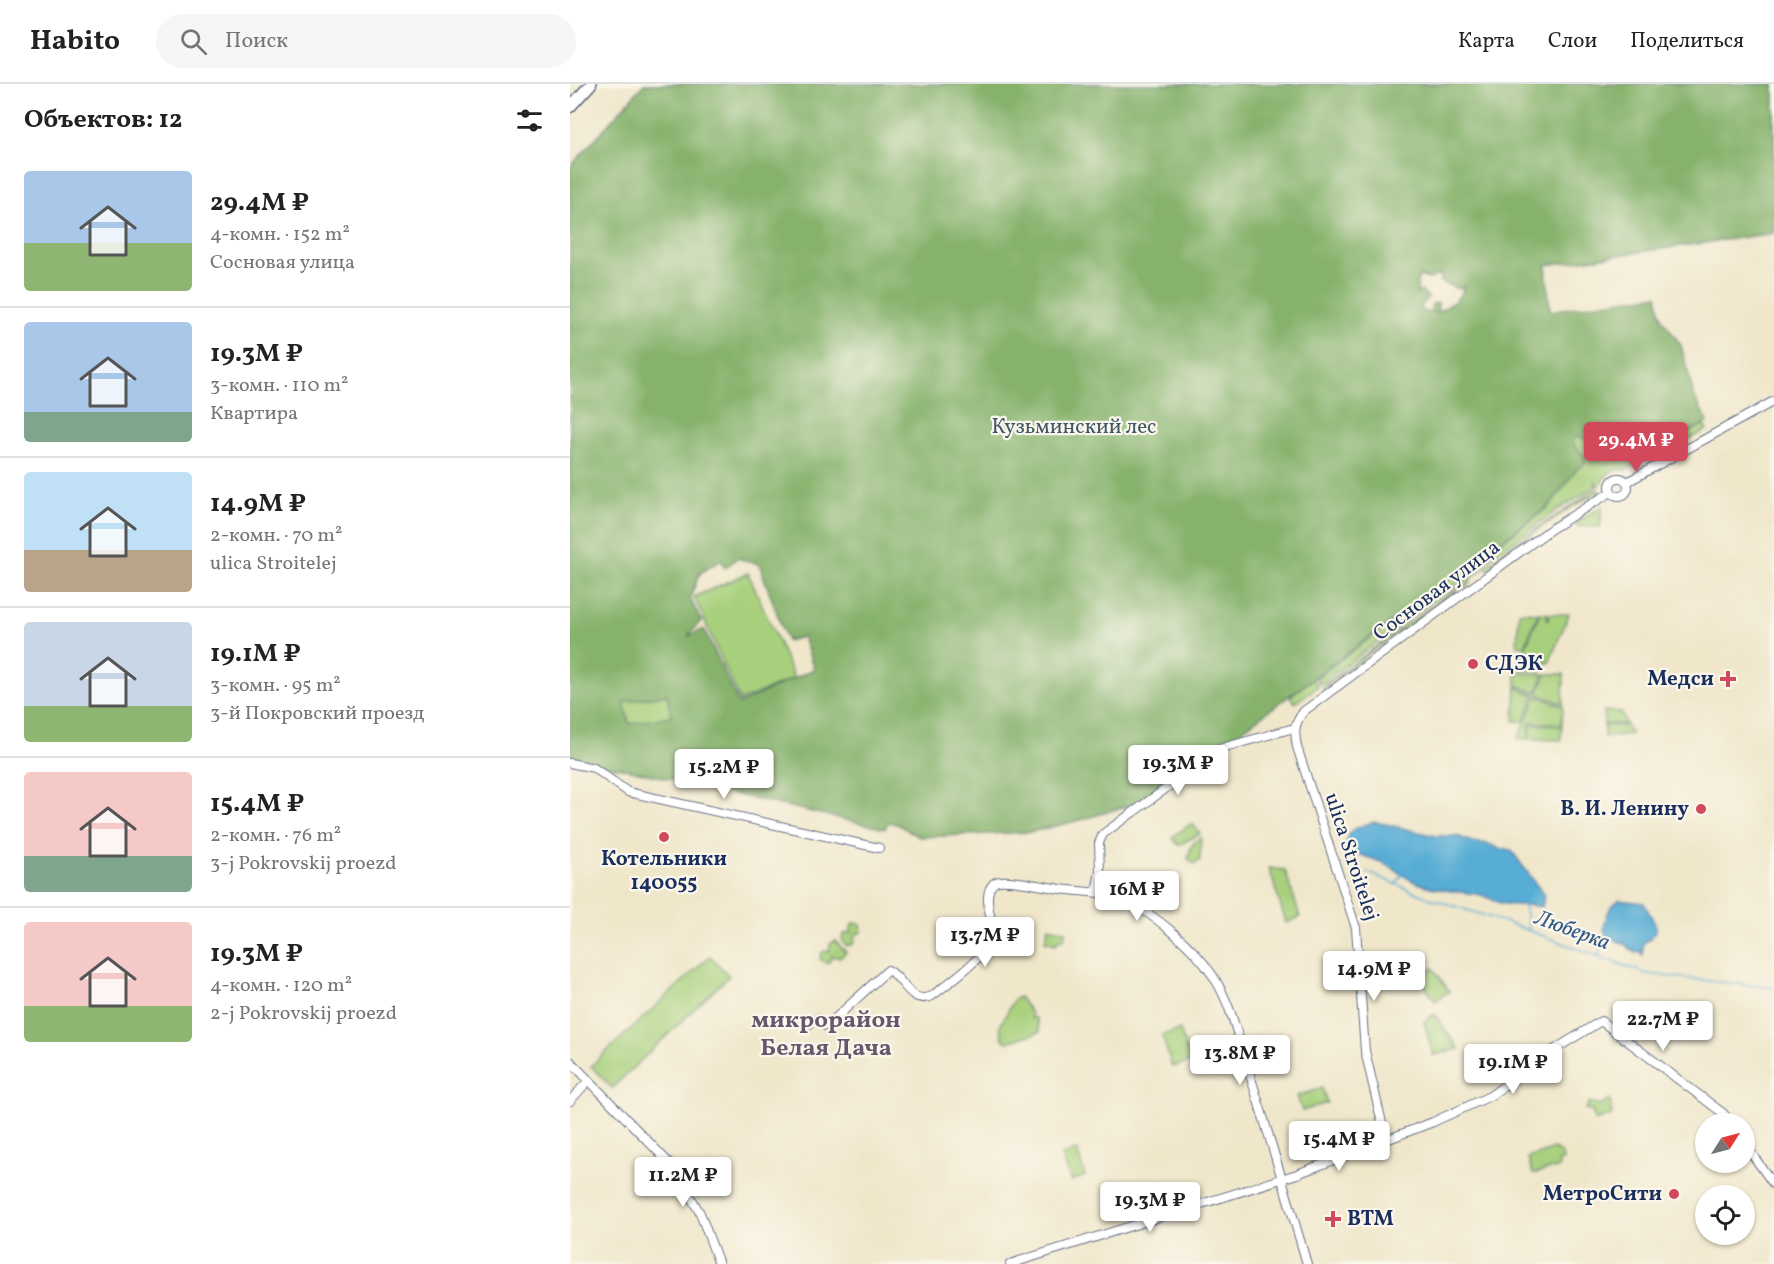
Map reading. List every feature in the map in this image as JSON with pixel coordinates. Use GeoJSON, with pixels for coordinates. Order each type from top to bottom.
{"type":"FeatureCollection","features":[{"type":"Feature","properties":{"kind":"highway"},"geometry":{"type":"LineString","coordinates":[[570,107],[591,84]]}},
{"type":"Feature","properties":{"kind":"street","name":"Сосновая улица"},"geometry":{"type":"LineString","coordinates":[[1627,482],[1774,401]]}},
{"type":"Feature","properties":{"kind":"street","name":"Сосновая улица"},"geometry":{"type":"LineString","coordinates":[[1621,478],[1627,482],[1629,488],[1624,495],[1618,496],[1611,492],[1610,485],[1613,480],[1621,478]]}},
{"type":"Feature","properties":{"kind":"street","name":"Сосновая улица"},"geometry":{"type":"LineString","coordinates":[[1294,728],[1304,711],[1551,529],[1611,492]]}},
{"type":"Feature","properties":{"kind":"street"},"geometry":{"type":"LineString","coordinates":[[1096,892],[1100,871],[1099,843],[1103,834],[1222,748],[1294,728]]}},
{"type":"Feature","properties":{"kind":"street","name":"ulica Stroitelej"},"geometry":{"type":"LineString","coordinates":[[1294,728],[1297,747],[1358,935],[1365,1051],[1386,1140]]}},
{"type":"Feature","properties":{"kind":"street"},"geometry":{"type":"LineString","coordinates":[[570,763],[594,768],[628,792],[879,848]]}},
{"type":"Feature","properties":{"kind":"street"},"geometry":{"type":"LineString","coordinates":[[806,1026],[818,1019],[825,1026],[888,970],[913,996],[921,998],[932,996],[982,953],[990,943],[993,930],[989,897],[992,885],[1000,881],[1096,892],[1123,899],[1148,914],[1197,955],[1213,976],[1228,1006],[1307,1264]]}},
{"type":"Feature","properties":{"kind":"street"},"geometry":{"type":"LineString","coordinates":[[1010,1264],[1282,1179],[1451,1115],[1490,1096],[1552,1051],[1601,1021],[1723,1113]]}},
{"type":"Feature","properties":{"kind":"street"},"geometry":{"type":"LineString","coordinates":[[570,1061],[674,1168],[705,1223],[719,1264]]}},
{"type":"Feature","properties":{"kind":"street"},"geometry":{"type":"LineString","coordinates":[[570,1101],[589,1080]]}},
{"type":"Feature","properties":{"kind":"street"},"geometry":{"type":"LineString","coordinates":[[1755,1158],[1774,1185]]}},
{"type":"Feature","properties":{"kind":"green space","name":"Кузьминский лес"},"geometry":{"type":"Polygon","coordinates":[[[644,84],[1774,84],[1774,233],[1546,265],[1550,311],[1657,295],[1662,319],[1681,345],[1694,396],[1708,422],[1662,444],[1636,452],[1614,452],[1575,437],[1573,444],[1585,457],[1585,463],[1576,470],[1549,506],[1152,796],[1081,820],[1031,832],[919,837],[897,824],[888,822],[885,829],[626,769],[570,759],[570,167],[644,84]],[[1441,274],[1429,279],[1419,276],[1416,293],[1421,291],[1428,297],[1420,308],[1427,313],[1431,311],[1432,304],[1438,303],[1435,312],[1437,312],[1454,302],[1464,286],[1458,289],[1441,282],[1441,274]],[[737,558],[725,568],[721,560],[700,573],[690,598],[701,621],[688,636],[704,629],[739,704],[814,669],[803,637],[787,641],[759,564],[737,558]],[[667,694],[624,702],[629,724],[671,716],[667,694]]]}},
{"type":"Feature","properties":{"kind":"green space"},"geometry":{"type":"Polygon","coordinates":[[[1704,425],[1707,430],[1626,470],[1611,472],[1598,486],[1595,480],[1596,487],[1557,510],[1493,556],[1489,551],[1549,507],[1576,470],[1585,463],[1585,457],[1573,444],[1575,437],[1584,437],[1602,449],[1623,454],[1671,441],[1704,425]]]}},
{"type":"Feature","properties":{"kind":"green space"},"geometry":{"type":"Polygon","coordinates":[[[1598,489],[1601,496],[1594,500],[1591,496],[1568,509],[1514,546],[1515,549],[1512,548],[1498,559],[1499,564],[1495,559],[1540,526],[1598,489]]]}},
{"type":"Feature","properties":{"kind":"green space"},"geometry":{"type":"Polygon","coordinates":[[[1602,507],[1600,527],[1576,526],[1577,521],[1602,507]]]}},
{"type":"Feature","properties":{"kind":"green space"},"geometry":{"type":"Polygon","coordinates":[[[1487,552],[1491,558],[1410,618],[1405,612],[1487,552]]]}},
{"type":"Feature","properties":{"kind":"green space"},"geometry":{"type":"Polygon","coordinates":[[[1493,561],[1496,566],[1490,571],[1486,567],[1469,580],[1471,583],[1466,587],[1464,584],[1446,597],[1447,601],[1443,599],[1419,617],[1421,621],[1415,626],[1412,621],[1493,561]]]}},
{"type":"Feature","properties":{"kind":"green space"},"geometry":{"type":"Polygon","coordinates":[[[748,573],[794,678],[740,701],[694,597],[748,573]]]}},
{"type":"Feature","properties":{"kind":"green space"},"geometry":{"type":"Polygon","coordinates":[[[1519,612],[1538,613],[1525,646],[1517,645],[1519,612]]]}},
{"type":"Feature","properties":{"kind":"green space"},"geometry":{"type":"Polygon","coordinates":[[[1540,613],[1547,613],[1548,620],[1549,614],[1569,614],[1549,663],[1523,653],[1540,613]]]}},
{"type":"Feature","properties":{"kind":"green space"},"geometry":{"type":"Polygon","coordinates":[[[1403,614],[1407,620],[1320,684],[1316,678],[1403,614]]]}},
{"type":"Feature","properties":{"kind":"green space"},"geometry":{"type":"Polygon","coordinates":[[[1409,622],[1413,628],[1406,633],[1403,629],[1384,643],[1385,647],[1381,645],[1362,659],[1363,664],[1359,662],[1341,675],[1341,679],[1337,677],[1327,685],[1330,690],[1326,692],[1322,687],[1409,622]]]}},
{"type":"Feature","properties":{"kind":"green space"},"geometry":{"type":"Polygon","coordinates":[[[1521,654],[1546,663],[1542,671],[1520,670],[1521,654]]]}},
{"type":"Feature","properties":{"kind":"green space"},"geometry":{"type":"Polygon","coordinates":[[[1516,673],[1544,674],[1536,693],[1516,685],[1516,673]]]}},
{"type":"Feature","properties":{"kind":"green space"},"geometry":{"type":"Polygon","coordinates":[[[1546,674],[1564,674],[1563,704],[1538,694],[1546,674]]]}},
{"type":"Feature","properties":{"kind":"green space"},"geometry":{"type":"Polygon","coordinates":[[[1313,679],[1318,686],[1295,703],[1290,696],[1313,679]]]}},
{"type":"Feature","properties":{"kind":"green space"},"geometry":{"type":"Polygon","coordinates":[[[1516,687],[1535,695],[1524,721],[1514,721],[1516,687]]]}},
{"type":"Feature","properties":{"kind":"green space"},"geometry":{"type":"Polygon","coordinates":[[[667,694],[671,716],[629,724],[624,702],[667,694]]]}},
{"type":"Feature","properties":{"kind":"green space"},"geometry":{"type":"Polygon","coordinates":[[[1537,696],[1563,706],[1562,724],[1530,722],[1529,739],[1518,739],[1537,696]]]}},
{"type":"Feature","properties":{"kind":"green space"},"geometry":{"type":"Polygon","coordinates":[[[1604,711],[1621,712],[1626,724],[1604,724],[1604,711]]]}},
{"type":"Feature","properties":{"kind":"green space"},"geometry":{"type":"Polygon","coordinates":[[[1531,724],[1562,726],[1561,740],[1530,739],[1531,724]]]}},
{"type":"Feature","properties":{"kind":"green space"},"geometry":{"type":"Polygon","coordinates":[[[1604,725],[1627,726],[1631,734],[1604,737],[1604,725]]]}},
{"type":"Feature","properties":{"kind":"green space"},"geometry":{"type":"Polygon","coordinates":[[[1192,823],[1200,834],[1178,845],[1172,837],[1192,823]]]}},
{"type":"Feature","properties":{"kind":"green space"},"geometry":{"type":"Polygon","coordinates":[[[1201,838],[1200,860],[1195,864],[1188,859],[1189,852],[1193,844],[1201,838]]]}},
{"type":"Feature","properties":{"kind":"green space"},"geometry":{"type":"Polygon","coordinates":[[[1269,868],[1285,870],[1300,917],[1286,923],[1269,868]]]}},
{"type":"Feature","properties":{"kind":"green space"},"geometry":{"type":"Polygon","coordinates":[[[854,923],[861,924],[862,932],[855,935],[854,944],[847,946],[843,943],[842,938],[844,934],[851,932],[851,926],[854,923]]]}},
{"type":"Feature","properties":{"kind":"green space"},"geometry":{"type":"Polygon","coordinates":[[[1048,927],[1066,931],[1063,941],[1058,940],[1056,944],[1045,941],[1048,927]]]}},
{"type":"Feature","properties":{"kind":"green space"},"geometry":{"type":"Polygon","coordinates":[[[835,941],[846,952],[840,958],[832,956],[826,963],[820,959],[821,954],[824,951],[829,952],[830,944],[835,941]]]}},
{"type":"Feature","properties":{"kind":"green space"},"geometry":{"type":"Polygon","coordinates":[[[710,956],[729,976],[612,1088],[591,1066],[710,956]]]}},
{"type":"Feature","properties":{"kind":"green space"},"geometry":{"type":"Polygon","coordinates":[[[1433,968],[1449,991],[1435,1001],[1419,977],[1433,968]]]}},
{"type":"Feature","properties":{"kind":"green space"},"geometry":{"type":"Polygon","coordinates":[[[1019,997],[1031,1013],[1031,1018],[1036,1018],[1040,1032],[1007,1042],[1003,1039],[1000,1026],[1014,999],[1019,997]]]}},
{"type":"Feature","properties":{"kind":"green space"},"geometry":{"type":"Polygon","coordinates":[[[1434,1014],[1459,1049],[1433,1055],[1424,1022],[1434,1014]]]}},
{"type":"Feature","properties":{"kind":"green space"},"geometry":{"type":"Polygon","coordinates":[[[1180,1030],[1190,1062],[1172,1067],[1162,1035],[1180,1030]]]}},
{"type":"Feature","properties":{"kind":"green space"},"geometry":{"type":"Polygon","coordinates":[[[1322,1088],[1327,1103],[1302,1111],[1297,1096],[1322,1088]]]}},
{"type":"Feature","properties":{"kind":"green space"},"geometry":{"type":"Polygon","coordinates":[[[1610,1100],[1612,1115],[1595,1121],[1592,1111],[1586,1109],[1589,1102],[1600,1106],[1610,1100]]]}},
{"type":"Feature","properties":{"kind":"green space"},"geometry":{"type":"Polygon","coordinates":[[[1554,1149],[1562,1154],[1563,1161],[1558,1162],[1560,1167],[1533,1174],[1528,1158],[1554,1149]]]}},
{"type":"Feature","properties":{"kind":"green space"},"geometry":{"type":"Polygon","coordinates":[[[1077,1150],[1085,1176],[1071,1181],[1062,1155],[1077,1150]]]}},
{"type":"Feature","properties":{"kind":"water"},"geometry":{"type":"Polygon","coordinates":[[[1376,822],[1436,836],[1457,836],[1472,842],[1511,850],[1544,895],[1542,907],[1510,905],[1480,895],[1427,886],[1346,847],[1349,835],[1355,828],[1376,822]]]}},
{"type":"Feature","properties":{"kind":"water"},"geometry":{"type":"Polygon","coordinates":[[[1619,900],[1644,903],[1656,926],[1655,934],[1643,943],[1643,955],[1605,934],[1604,926],[1608,913],[1619,900]]]}},
{"type":"Feature","properties":{"kind":"waterway","name":"Люберка"},"geometry":{"type":"LineString","coordinates":[[1367,872],[1429,898],[1508,923],[1647,974],[1774,988]]}},
{"type":"Feature","properties":{"kind":"waterway"},"geometry":{"type":"LineString","coordinates":[[1396,884],[1402,875]]}},
{"type":"Feature","properties":{"kind":"waterway"},"geometry":{"type":"LineString","coordinates":[[1524,905],[1529,930]]}},
{"type":"Feature","properties":{"kind":"waterway"},"geometry":{"type":"LineString","coordinates":[[1599,955],[1606,935]]}},
{"type":"Feature","properties":{"kind":"place","name":"СДЭК"},"geometry":{"type":"Point","coordinates":[1473,664]}},
{"type":"Feature","properties":{"kind":"place","name":"Медси"},"geometry":{"type":"Point","coordinates":[1728,679]}},
{"type":"Feature","properties":{"kind":"place","name":"В. И. Ленину"},"geometry":{"type":"Point","coordinates":[1701,809]}},
{"type":"Feature","properties":{"kind":"place","name":"Котельники 140055"},"geometry":{"type":"Point","coordinates":[664,837]}},
{"type":"Feature","properties":{"kind":"place","name":"МетроСити"},"geometry":{"type":"Point","coordinates":[1674,1194]}},
{"type":"Feature","properties":{"kind":"place","name":"ВТМ"},"geometry":{"type":"Point","coordinates":[1333,1219]}},
{"type":"Feature","properties":{"kind":"district","name":"микрорайон Белая Дача"},"geometry":{"type":"Point","coordinates":[826,1035]}}]}
